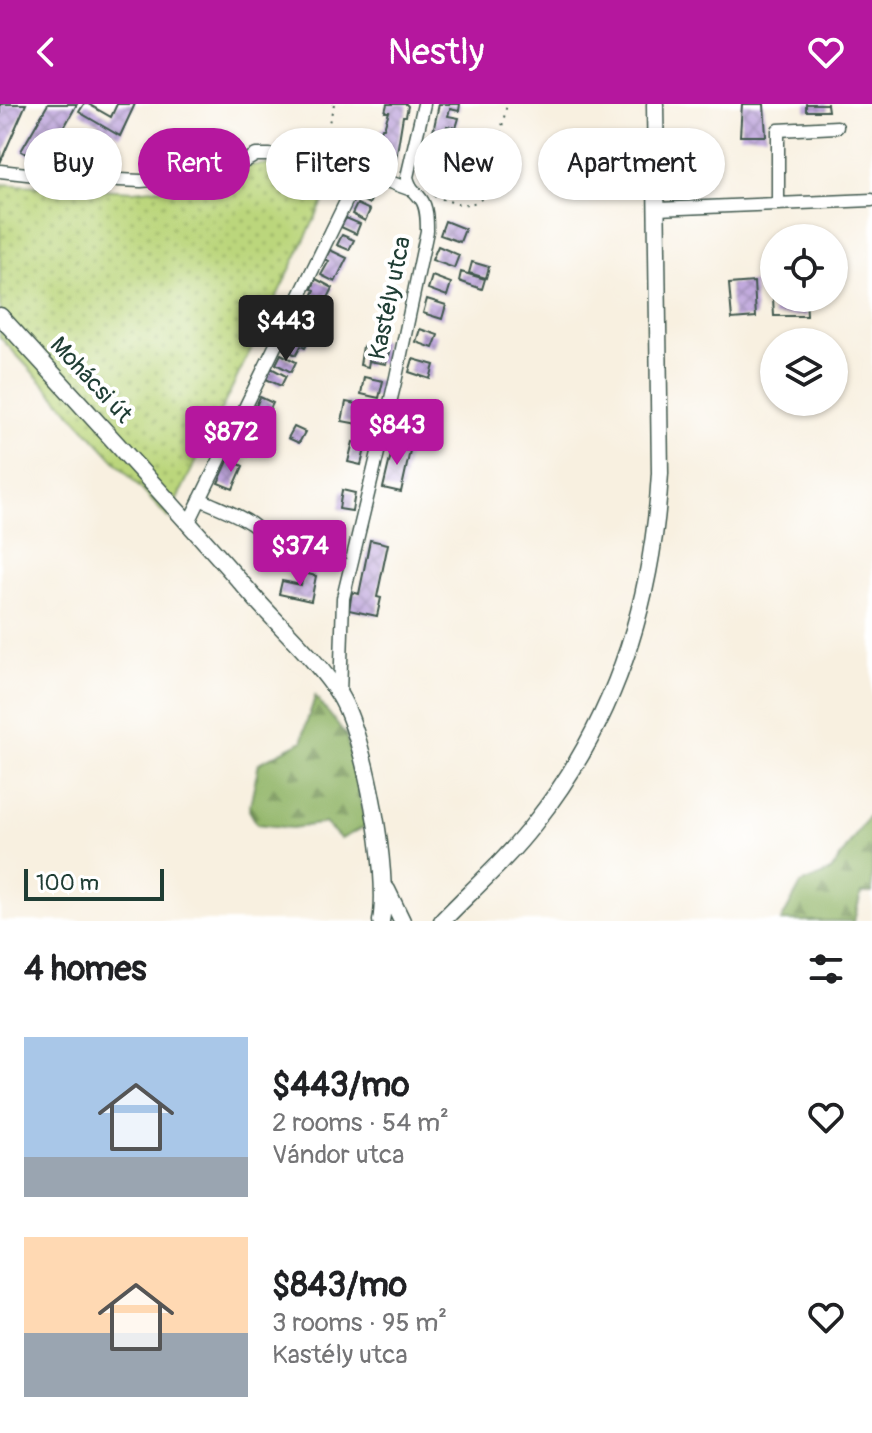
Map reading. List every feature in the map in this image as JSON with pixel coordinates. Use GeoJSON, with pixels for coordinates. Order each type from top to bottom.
{"type":"FeatureCollection","features":[{"type":"Feature","properties":{"kind":"main road"},"geometry":{"type":"LineString","coordinates":[[442,921],[511,852],[565,780],[611,696],[640,615],[656,526],[660,473],[655,104]]}},
{"type":"Feature","properties":{"kind":"main road","name":"Mohácsi út"},"geometry":{"type":"LineString","coordinates":[[0,316],[189,522],[340,695],[362,750],[383,877]]}},
{"type":"Feature","properties":{"kind":"main road"},"geometry":{"type":"LineString","coordinates":[[381,921],[383,877]]}},
{"type":"Feature","properties":{"kind":"main road"},"geometry":{"type":"LineString","coordinates":[[383,877],[402,921]]}},
{"type":"Feature","properties":{"kind":"main road"},"geometry":{"type":"LineString","coordinates":[[427,921],[455,906]]}},
{"type":"Feature","properties":{"kind":"street"},"geometry":{"type":"LineString","coordinates":[[398,185],[409,189],[407,177],[424,104]]}},
{"type":"Feature","properties":{"kind":"street"},"geometry":{"type":"LineString","coordinates":[[778,203],[778,130],[837,127]]}},
{"type":"Feature","properties":{"kind":"street"},"geometry":{"type":"LineString","coordinates":[[0,171],[141,181],[223,174],[256,155],[266,155]]}},
{"type":"Feature","properties":{"kind":"street","name":"Kastély utca"},"geometry":{"type":"LineString","coordinates":[[340,695],[343,598],[395,382],[427,231],[422,200],[409,189]]}},
{"type":"Feature","properties":{"kind":"street"},"geometry":{"type":"LineString","coordinates":[[189,522],[347,200]]}},
{"type":"Feature","properties":{"kind":"street"},"geometry":{"type":"LineString","coordinates":[[657,209],[872,200]]}},
{"type":"Feature","properties":{"kind":"street"},"geometry":{"type":"LineString","coordinates":[[200,499],[257,526],[279,554]]}},
{"type":"Feature","properties":{"kind":"path"},"geometry":{"type":"LineString","coordinates":[[328,128],[334,104]]}},
{"type":"Feature","properties":{"kind":"path"},"geometry":{"type":"LineString","coordinates":[[409,189],[462,205],[477,204],[487,195],[507,104]]}},
{"type":"Feature","properties":{"kind":"green space"},"geometry":{"type":"Polygon","coordinates":[[[266,164],[266,200],[324,200],[168,518],[0,337],[0,184],[24,185],[24,200],[122,200],[122,190],[138,190],[138,200],[250,200],[250,166],[266,164]]]}},
{"type":"Feature","properties":{"kind":"green space"},"geometry":{"type":"Polygon","coordinates":[[[315,696],[346,735],[366,826],[341,839],[325,823],[292,828],[257,824],[249,810],[259,763],[303,741],[315,696]]]}},
{"type":"Feature","properties":{"kind":"green space"},"geometry":{"type":"Polygon","coordinates":[[[872,811],[872,893],[861,893],[854,921],[781,921],[801,884],[831,871],[872,811]]]}},
{"type":"Feature","properties":{"kind":"building"},"geometry":{"type":"Polygon","coordinates":[[[0,104],[26,104],[0,163],[0,104]]]}},
{"type":"Feature","properties":{"kind":"building"},"geometry":{"type":"Polygon","coordinates":[[[48,104],[77,104],[64,128],[34,128],[48,104]]]}},
{"type":"Feature","properties":{"kind":"building"},"geometry":{"type":"Polygon","coordinates":[[[84,104],[88,104],[111,117],[117,104],[135,104],[122,132],[122,128],[106,128],[79,112],[84,104]]]}},
{"type":"Feature","properties":{"kind":"building"},"geometry":{"type":"Polygon","coordinates":[[[387,104],[408,106],[406,116],[403,116],[398,147],[398,128],[384,128],[389,112],[385,112],[387,104]]]}},
{"type":"Feature","properties":{"kind":"building"},"geometry":{"type":"Polygon","coordinates":[[[439,104],[460,104],[459,111],[450,109],[448,116],[459,118],[456,128],[434,128],[439,104]]]}},
{"type":"Feature","properties":{"kind":"building"},"geometry":{"type":"Polygon","coordinates":[[[742,104],[764,104],[766,136],[740,136],[742,104]]]}},
{"type":"Feature","properties":{"kind":"building"},"geometry":{"type":"Polygon","coordinates":[[[806,104],[827,104],[828,111],[806,111],[806,104]]]}},
{"type":"Feature","properties":{"kind":"building"},"geometry":{"type":"Polygon","coordinates":[[[357,204],[370,210],[365,221],[352,214],[357,204]]]}},
{"type":"Feature","properties":{"kind":"building"},"geometry":{"type":"Polygon","coordinates":[[[346,218],[360,224],[356,234],[341,227],[346,218]]]}},
{"type":"Feature","properties":{"kind":"building"},"geometry":{"type":"Polygon","coordinates":[[[445,221],[465,229],[460,242],[440,235],[445,221]]]}},
{"type":"Feature","properties":{"kind":"building"},"geometry":{"type":"Polygon","coordinates":[[[342,235],[354,240],[349,250],[337,245],[342,235]]]}},
{"type":"Feature","properties":{"kind":"building"},"geometry":{"type":"Polygon","coordinates":[[[438,246],[459,255],[454,268],[432,260],[438,246]]]}},
{"type":"Feature","properties":{"kind":"building"},"geometry":{"type":"Polygon","coordinates":[[[330,250],[347,258],[335,282],[321,275],[329,261],[325,259],[330,250]]]}},
{"type":"Feature","properties":{"kind":"building"},"geometry":{"type":"Polygon","coordinates":[[[472,262],[489,267],[486,278],[469,273],[472,262]]]}},
{"type":"Feature","properties":{"kind":"building"},"geometry":{"type":"Polygon","coordinates":[[[461,272],[485,279],[482,289],[459,281],[461,272]]]}},
{"type":"Feature","properties":{"kind":"building"},"geometry":{"type":"Polygon","coordinates":[[[432,276],[451,283],[447,296],[428,289],[432,276]]]}},
{"type":"Feature","properties":{"kind":"building"},"geometry":{"type":"Polygon","coordinates":[[[316,279],[333,288],[321,312],[308,305],[316,279]]]}},
{"type":"Feature","properties":{"kind":"building"},"geometry":{"type":"Polygon","coordinates":[[[754,282],[756,317],[732,319],[729,284],[754,282]]]}},
{"type":"Feature","properties":{"kind":"building"},"geometry":{"type":"Polygon","coordinates":[[[427,299],[446,305],[442,319],[423,313],[427,299]]]}},
{"type":"Feature","properties":{"kind":"building"},"geometry":{"type":"Polygon","coordinates":[[[301,309],[316,316],[311,326],[296,319],[301,309]]]}},
{"type":"Feature","properties":{"kind":"building"},"geometry":{"type":"Polygon","coordinates":[[[774,312],[807,312],[807,316],[774,316],[774,312]]]}},
{"type":"Feature","properties":{"kind":"building"},"geometry":{"type":"Polygon","coordinates":[[[299,326],[313,333],[305,348],[301,346],[296,355],[282,348],[286,339],[291,341],[299,326]]]}},
{"type":"Feature","properties":{"kind":"building"},"geometry":{"type":"Polygon","coordinates":[[[420,329],[438,335],[433,348],[416,342],[420,329]]]}},
{"type":"Feature","properties":{"kind":"building"},"geometry":{"type":"Polygon","coordinates":[[[371,339],[384,341],[383,351],[389,352],[386,364],[369,361],[368,367],[360,365],[363,346],[369,347],[371,339]]]}},
{"type":"Feature","properties":{"kind":"building"},"geometry":{"type":"Polygon","coordinates":[[[281,354],[296,362],[291,372],[276,364],[281,354]]]}},
{"type":"Feature","properties":{"kind":"building"},"geometry":{"type":"Polygon","coordinates":[[[413,359],[434,365],[430,379],[409,372],[413,359]]]}},
{"type":"Feature","properties":{"kind":"building"},"geometry":{"type":"Polygon","coordinates":[[[271,368],[286,376],[281,386],[266,379],[271,368]]]}},
{"type":"Feature","properties":{"kind":"building"},"geometry":{"type":"Polygon","coordinates":[[[364,377],[383,381],[379,398],[361,394],[364,377]]]}},
{"type":"Feature","properties":{"kind":"building"},"geometry":{"type":"Polygon","coordinates":[[[260,397],[273,403],[263,423],[251,417],[260,397]]]}},
{"type":"Feature","properties":{"kind":"building"},"geometry":{"type":"Polygon","coordinates":[[[346,402],[378,408],[374,427],[342,421],[346,402]]]}},
{"type":"Feature","properties":{"kind":"building"},"geometry":{"type":"Polygon","coordinates":[[[397,416],[424,422],[420,439],[394,433],[397,416]]]}},
{"type":"Feature","properties":{"kind":"building"},"geometry":{"type":"Polygon","coordinates":[[[245,426],[259,432],[248,456],[235,449],[245,426]]]}},
{"type":"Feature","properties":{"kind":"building"},"geometry":{"type":"Polygon","coordinates":[[[294,427],[305,432],[299,443],[288,438],[294,427]]]}},
{"type":"Feature","properties":{"kind":"building"},"geometry":{"type":"Polygon","coordinates":[[[353,442],[366,445],[361,465],[348,462],[353,442]]]}},
{"type":"Feature","properties":{"kind":"building"},"geometry":{"type":"Polygon","coordinates":[[[394,442],[411,446],[401,492],[383,488],[394,442]]]}},
{"type":"Feature","properties":{"kind":"building"},"geometry":{"type":"Polygon","coordinates":[[[229,459],[243,466],[233,489],[218,483],[229,459]]]}},
{"type":"Feature","properties":{"kind":"building"},"geometry":{"type":"Polygon","coordinates":[[[342,490],[355,493],[352,511],[339,509],[342,490]]]}},
{"type":"Feature","properties":{"kind":"building"},"geometry":{"type":"Polygon","coordinates":[[[329,540],[342,543],[339,561],[325,558],[329,540]]]}},
{"type":"Feature","properties":{"kind":"building"},"geometry":{"type":"Polygon","coordinates":[[[370,540],[388,544],[377,597],[381,598],[377,616],[349,610],[352,592],[359,594],[370,540]]]}},
{"type":"Feature","properties":{"kind":"building"},"geometry":{"type":"Polygon","coordinates":[[[304,573],[316,576],[311,601],[279,594],[282,581],[301,585],[304,573]]]}}]}
